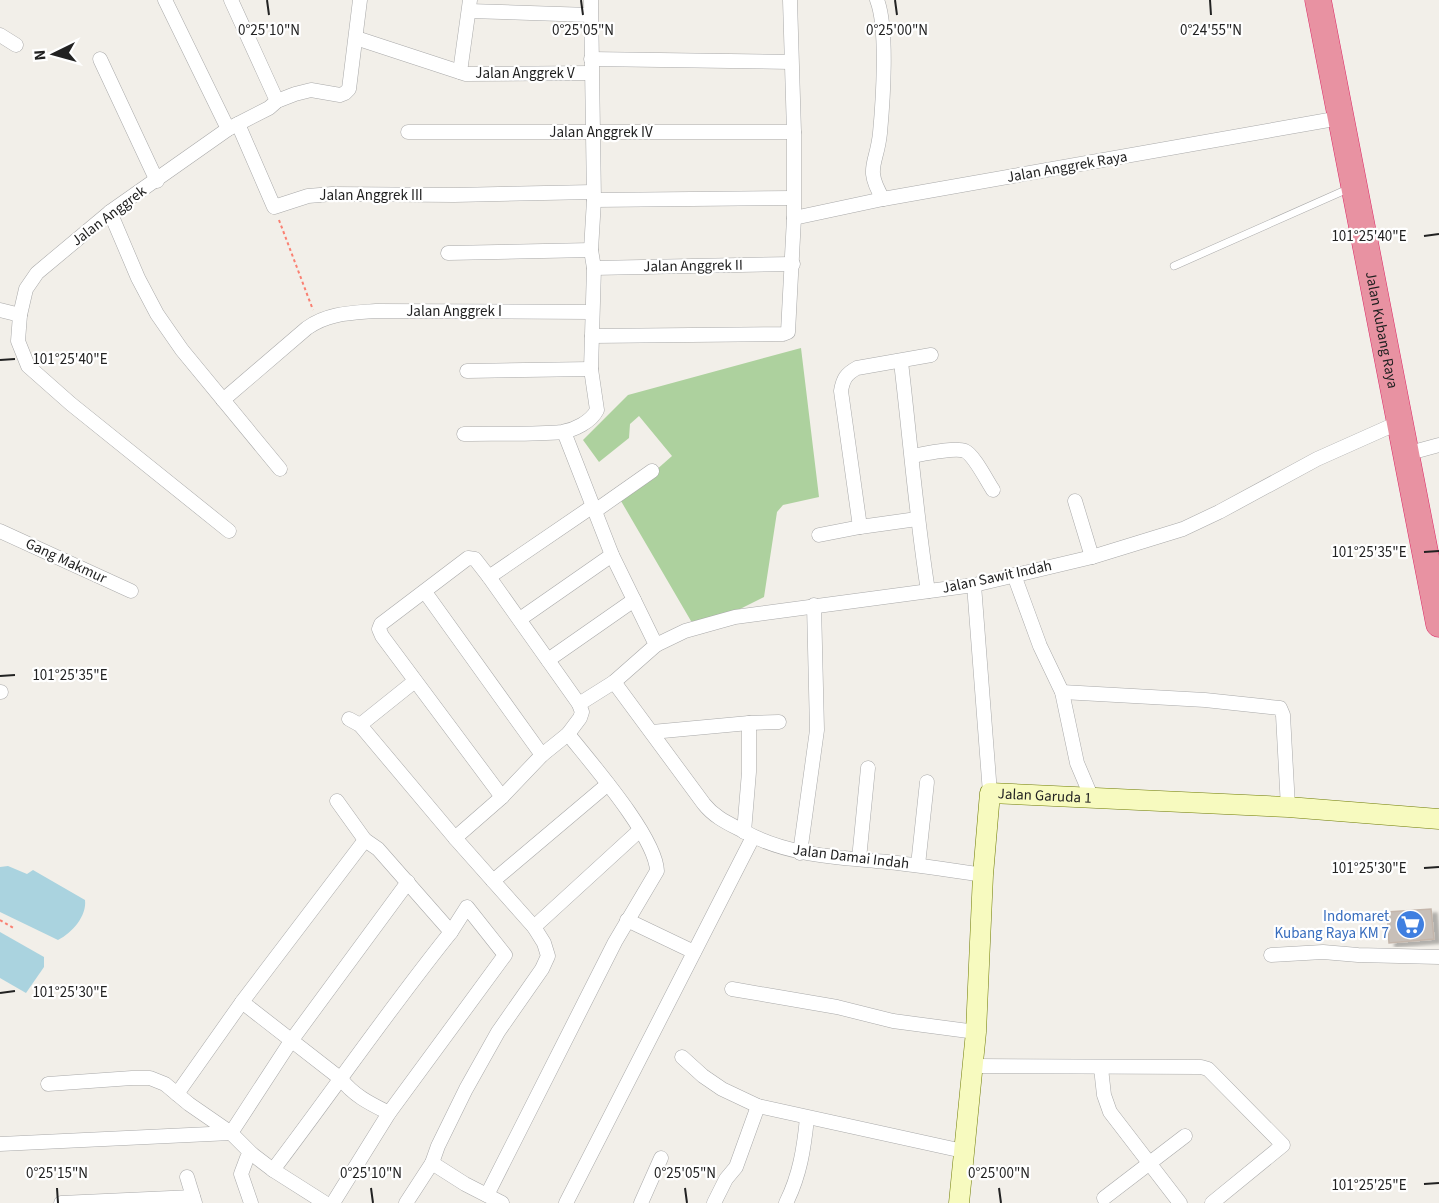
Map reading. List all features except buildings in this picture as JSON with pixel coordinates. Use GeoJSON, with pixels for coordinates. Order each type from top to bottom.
{"type":"FeatureCollection","features":[{"type":"Feature","properties":{"kind":"highway","name":"Jalan Kubang Raya"},"geometry":{"type":"LineString","coordinates":[[1318,0],[1439,624]]}},
{"type":"Feature","properties":{"kind":"street"},"geometry":{"type":"LineString","coordinates":[[165,0],[274,207]]}},
{"type":"Feature","properties":{"kind":"street"},"geometry":{"type":"LineString","coordinates":[[231,0],[277,101]]}},
{"type":"Feature","properties":{"kind":"street"},"geometry":{"type":"LineString","coordinates":[[356,38],[360,0]]}},
{"type":"Feature","properties":{"kind":"street"},"geometry":{"type":"LineString","coordinates":[[464,434],[566,438],[596,414],[591,369],[594,268],[591,250],[593,132],[591,0]]}},
{"type":"Feature","properties":{"kind":"street"},"geometry":{"type":"LineString","coordinates":[[592,336],[783,334],[789,332],[794,218],[790,0]]}},
{"type":"Feature","properties":{"kind":"street"},"geometry":{"type":"LineString","coordinates":[[878,0],[883,27],[882,104],[879,145],[872,172],[873,181],[882,200]]}},
{"type":"Feature","properties":{"kind":"street"},"geometry":{"type":"LineString","coordinates":[[460,72],[469,6],[590,15]]}},
{"type":"Feature","properties":{"kind":"street"},"geometry":{"type":"LineString","coordinates":[[0,35],[16,45]]}},
{"type":"Feature","properties":{"kind":"street","name":"Jalan Anggrek"},"geometry":{"type":"LineString","coordinates":[[229,531],[71,404],[28,366],[18,341],[20,315],[26,289],[37,273],[111,212],[233,126],[269,108],[277,101],[311,90],[340,95],[345,93],[349,89],[356,38]]}},
{"type":"Feature","properties":{"kind":"street","name":"Jalan Anggrek V"},"geometry":{"type":"LineString","coordinates":[[356,38],[466,74],[591,66],[791,62]]}},
{"type":"Feature","properties":{"kind":"street"},"geometry":{"type":"LineString","coordinates":[[100,59],[157,181]]}},
{"type":"Feature","properties":{"kind":"street","name":"Jalan Anggrek Raya"},"geometry":{"type":"LineString","coordinates":[[794,218],[882,200],[1340,118]]}},
{"type":"Feature","properties":{"kind":"street","name":"Jalan Anggrek IV"},"geometry":{"type":"LineString","coordinates":[[408,132],[794,132]]}},
{"type":"Feature","properties":{"kind":"street","name":"Jalan Anggrek III"},"geometry":{"type":"LineString","coordinates":[[274,207],[308,196],[332,194],[793,198]]}},
{"type":"Feature","properties":{"kind":"street"},"geometry":{"type":"LineString","coordinates":[[111,212],[138,278],[157,314],[182,350],[280,469]]}},
{"type":"Feature","properties":{"kind":"street"},"geometry":{"type":"LineString","coordinates":[[448,253],[591,250]]}},
{"type":"Feature","properties":{"kind":"street","name":"Jalan Anggrek II"},"geometry":{"type":"LineString","coordinates":[[594,268],[793,264]]}},
{"type":"Feature","properties":{"kind":"street"},"geometry":{"type":"LineString","coordinates":[[0,310],[20,315]]}},
{"type":"Feature","properties":{"kind":"street","name":"Jalan Anggrek I"},"geometry":{"type":"LineString","coordinates":[[317,321],[341,313],[376,311],[591,312]]}},
{"type":"Feature","properties":{"kind":"street"},"geometry":{"type":"LineString","coordinates":[[222,399],[317,321]]}},
{"type":"Feature","properties":{"kind":"street"},"geometry":{"type":"LineString","coordinates":[[860,527],[841,391],[843,381],[847,374],[857,368],[931,355]]}},
{"type":"Feature","properties":{"kind":"street"},"geometry":{"type":"LineString","coordinates":[[901,362],[917,519],[928,591]]}},
{"type":"Feature","properties":{"kind":"street"},"geometry":{"type":"LineString","coordinates":[[467,372],[591,369]]}},
{"type":"Feature","properties":{"kind":"street","name":"Jalan Sawit Indah"},"geometry":{"type":"LineString","coordinates":[[579,704],[614,682],[656,645],[685,631],[735,617],[974,585],[1092,557],[1183,529],[1317,459],[1400,422]]}},
{"type":"Feature","properties":{"kind":"street"},"geometry":{"type":"LineString","coordinates":[[566,438],[612,555],[656,645]]}},
{"type":"Feature","properties":{"kind":"street"},"geometry":{"type":"LineString","coordinates":[[1406,454],[1439,444]]}},
{"type":"Feature","properties":{"kind":"street"},"geometry":{"type":"LineString","coordinates":[[912,456],[955,450],[965,451],[973,459],[993,490]]}},
{"type":"Feature","properties":{"kind":"street"},"geometry":{"type":"LineString","coordinates":[[489,577],[652,471]]}},
{"type":"Feature","properties":{"kind":"street"},"geometry":{"type":"LineString","coordinates":[[1075,501],[1092,557]]}},
{"type":"Feature","properties":{"kind":"street"},"geometry":{"type":"LineString","coordinates":[[819,535],[917,519]]}},
{"type":"Feature","properties":{"kind":"street","name":"Gang Makmur"},"geometry":{"type":"LineString","coordinates":[[0,531],[131,591]]}},
{"type":"Feature","properties":{"kind":"street"},"geometry":{"type":"LineString","coordinates":[[520,619],[612,555]]}},
{"type":"Feature","properties":{"kind":"street"},"geometry":{"type":"LineString","coordinates":[[455,838],[502,797],[542,755],[568,734],[582,712],[579,704],[476,559],[468,558],[381,624],[380,629],[382,636],[502,797]]}},
{"type":"Feature","properties":{"kind":"street"},"geometry":{"type":"LineString","coordinates":[[1014,575],[1040,646],[1062,692],[1077,763],[1091,796]]}},
{"type":"Feature","properties":{"kind":"street"},"geometry":{"type":"LineString","coordinates":[[974,585],[990,793]]}},
{"type":"Feature","properties":{"kind":"street"},"geometry":{"type":"LineString","coordinates":[[424,591],[542,755]]}},
{"type":"Feature","properties":{"kind":"street"},"geometry":{"type":"LineString","coordinates":[[548,660],[634,600]]}},
{"type":"Feature","properties":{"kind":"street"},"geometry":{"type":"LineString","coordinates":[[800,853],[817,730],[814,605]]}},
{"type":"Feature","properties":{"kind":"street"},"geometry":{"type":"LineString","coordinates":[[406,1203],[432,1163],[466,1089],[498,1032],[542,969],[548,956],[544,943],[534,927],[355,722],[415,681]]}},
{"type":"Feature","properties":{"kind":"street","name":"Jalan Damai Indah"},"geometry":{"type":"LineString","coordinates":[[614,682],[710,811],[730,825],[800,853],[918,865],[983,875]]}},
{"type":"Feature","properties":{"kind":"street"},"geometry":{"type":"LineString","coordinates":[[1062,692],[1205,700],[1280,708],[1283,715],[1288,807]]}},
{"type":"Feature","properties":{"kind":"street"},"geometry":{"type":"LineString","coordinates":[[652,732],[779,722]]}},
{"type":"Feature","properties":{"kind":"street"},"geometry":{"type":"LineString","coordinates":[[566,1203],[694,952],[748,834],[749,723]]}},
{"type":"Feature","properties":{"kind":"street"},"geometry":{"type":"LineString","coordinates":[[487,1195],[627,920],[641,901],[657,872],[657,861],[640,830],[608,784],[568,734]]}},
{"type":"Feature","properties":{"kind":"street"},"geometry":{"type":"LineString","coordinates":[[859,859],[868,768]]}},
{"type":"Feature","properties":{"kind":"street"},"geometry":{"type":"LineString","coordinates":[[918,865],[927,782]]}},
{"type":"Feature","properties":{"kind":"street"},"geometry":{"type":"LineString","coordinates":[[493,881],[608,784]]}},
{"type":"Feature","properties":{"kind":"street","name":"Jalan Garuda 1"},"geometry":{"type":"LineString","coordinates":[[958,1203],[976,1032],[983,875],[990,793],[1288,807],[1439,819]]}},
{"type":"Feature","properties":{"kind":"street"},"geometry":{"type":"LineString","coordinates":[[337,801],[365,840],[378,849],[451,932]]}},
{"type":"Feature","properties":{"kind":"street"},"geometry":{"type":"LineString","coordinates":[[534,927],[640,830]]}},
{"type":"Feature","properties":{"kind":"street"},"geometry":{"type":"LineString","coordinates":[[177,1094],[242,1002],[365,840]]}},
{"type":"Feature","properties":{"kind":"street"},"geometry":{"type":"LineString","coordinates":[[231,1133],[291,1041],[408,882]]}},
{"type":"Feature","properties":{"kind":"street"},"geometry":{"type":"LineString","coordinates":[[273,1170],[410,983],[451,932],[467,907],[505,955],[389,1113],[333,1203]]}},
{"type":"Feature","properties":{"kind":"street"},"geometry":{"type":"LineString","coordinates":[[627,920],[694,952]]}},
{"type":"Feature","properties":{"kind":"street"},"geometry":{"type":"LineString","coordinates":[[1271,955],[1333,952],[1358,955],[1439,957]]}},
{"type":"Feature","properties":{"kind":"street"},"geometry":{"type":"LineString","coordinates":[[732,989],[837,1007],[893,1021],[976,1032]]}},
{"type":"Feature","properties":{"kind":"street"},"geometry":{"type":"LineString","coordinates":[[242,1002],[341,1079],[349,1090],[389,1113]]}},
{"type":"Feature","properties":{"kind":"street"},"geometry":{"type":"LineString","coordinates":[[682,1057],[722,1089],[758,1106],[963,1151]]}},
{"type":"Feature","properties":{"kind":"street"},"geometry":{"type":"LineString","coordinates":[[973,1066],[1201,1067],[1208,1069],[1283,1145],[1212,1203]]}},
{"type":"Feature","properties":{"kind":"street"},"geometry":{"type":"LineString","coordinates":[[1101,1068],[1104,1095],[1110,1112],[1180,1203]]}},
{"type":"Feature","properties":{"kind":"street"},"geometry":{"type":"LineString","coordinates":[[48,1084],[132,1078],[150,1078],[165,1084],[231,1133],[252,1154],[273,1170],[325,1203]]}},
{"type":"Feature","properties":{"kind":"street"},"geometry":{"type":"LineString","coordinates":[[714,1203],[726,1179],[736,1167],[758,1106]]}},
{"type":"Feature","properties":{"kind":"street"},"geometry":{"type":"LineString","coordinates":[[786,1203],[800,1169],[807,1118]]}},
{"type":"Feature","properties":{"kind":"street"},"geometry":{"type":"LineString","coordinates":[[0,1144],[231,1133]]}},
{"type":"Feature","properties":{"kind":"street"},"geometry":{"type":"LineString","coordinates":[[1104,1198],[1185,1136]]}},
{"type":"Feature","properties":{"kind":"street"},"geometry":{"type":"LineString","coordinates":[[251,1203],[241,1174],[252,1154]]}},
{"type":"Feature","properties":{"kind":"street"},"geometry":{"type":"LineString","coordinates":[[641,1203],[661,1158]]}},
{"type":"Feature","properties":{"kind":"street"},"geometry":{"type":"LineString","coordinates":[[432,1163],[465,1184],[502,1203]]}},
{"type":"Feature","properties":{"kind":"street"},"geometry":{"type":"LineString","coordinates":[[61,1203],[194,1200],[187,1177]]}},
{"type":"Feature","properties":{"kind":"lane"},"geometry":{"type":"LineString","coordinates":[[1174,266],[1355,186]]}},
{"type":"Feature","properties":{"kind":"path"},"geometry":{"type":"LineString","coordinates":[[274,207],[317,321]]}},
{"type":"Feature","properties":{"kind":"path"},"geometry":{"type":"LineString","coordinates":[[0,920],[15,929]]}},
{"type":"Feature","properties":{"kind":"green space"},"geometry":{"type":"Polygon","coordinates":[[[801,348],[819,497],[783,505],[777,512],[764,597],[740,609],[697,623],[691,621],[621,501],[672,456],[639,416],[630,424],[629,438],[599,462],[583,440],[628,395],[801,348]]]}},
{"type":"Feature","properties":{"kind":"water"},"geometry":{"type":"Polygon","coordinates":[[[8,866],[27,874],[33,870],[85,900],[81,918],[68,933],[58,940],[0,912],[0,867],[8,866]]]}},
{"type":"Feature","properties":{"kind":"water"},"geometry":{"type":"Polygon","coordinates":[[[0,932],[44,957],[44,967],[26,993],[0,978],[0,932]]]}},
{"type":"Feature","properties":{"kind":"place","name":"Indomaret Kubang Raya KM 7"},"geometry":{"type":"Point","coordinates":[1410,925]}}]}
